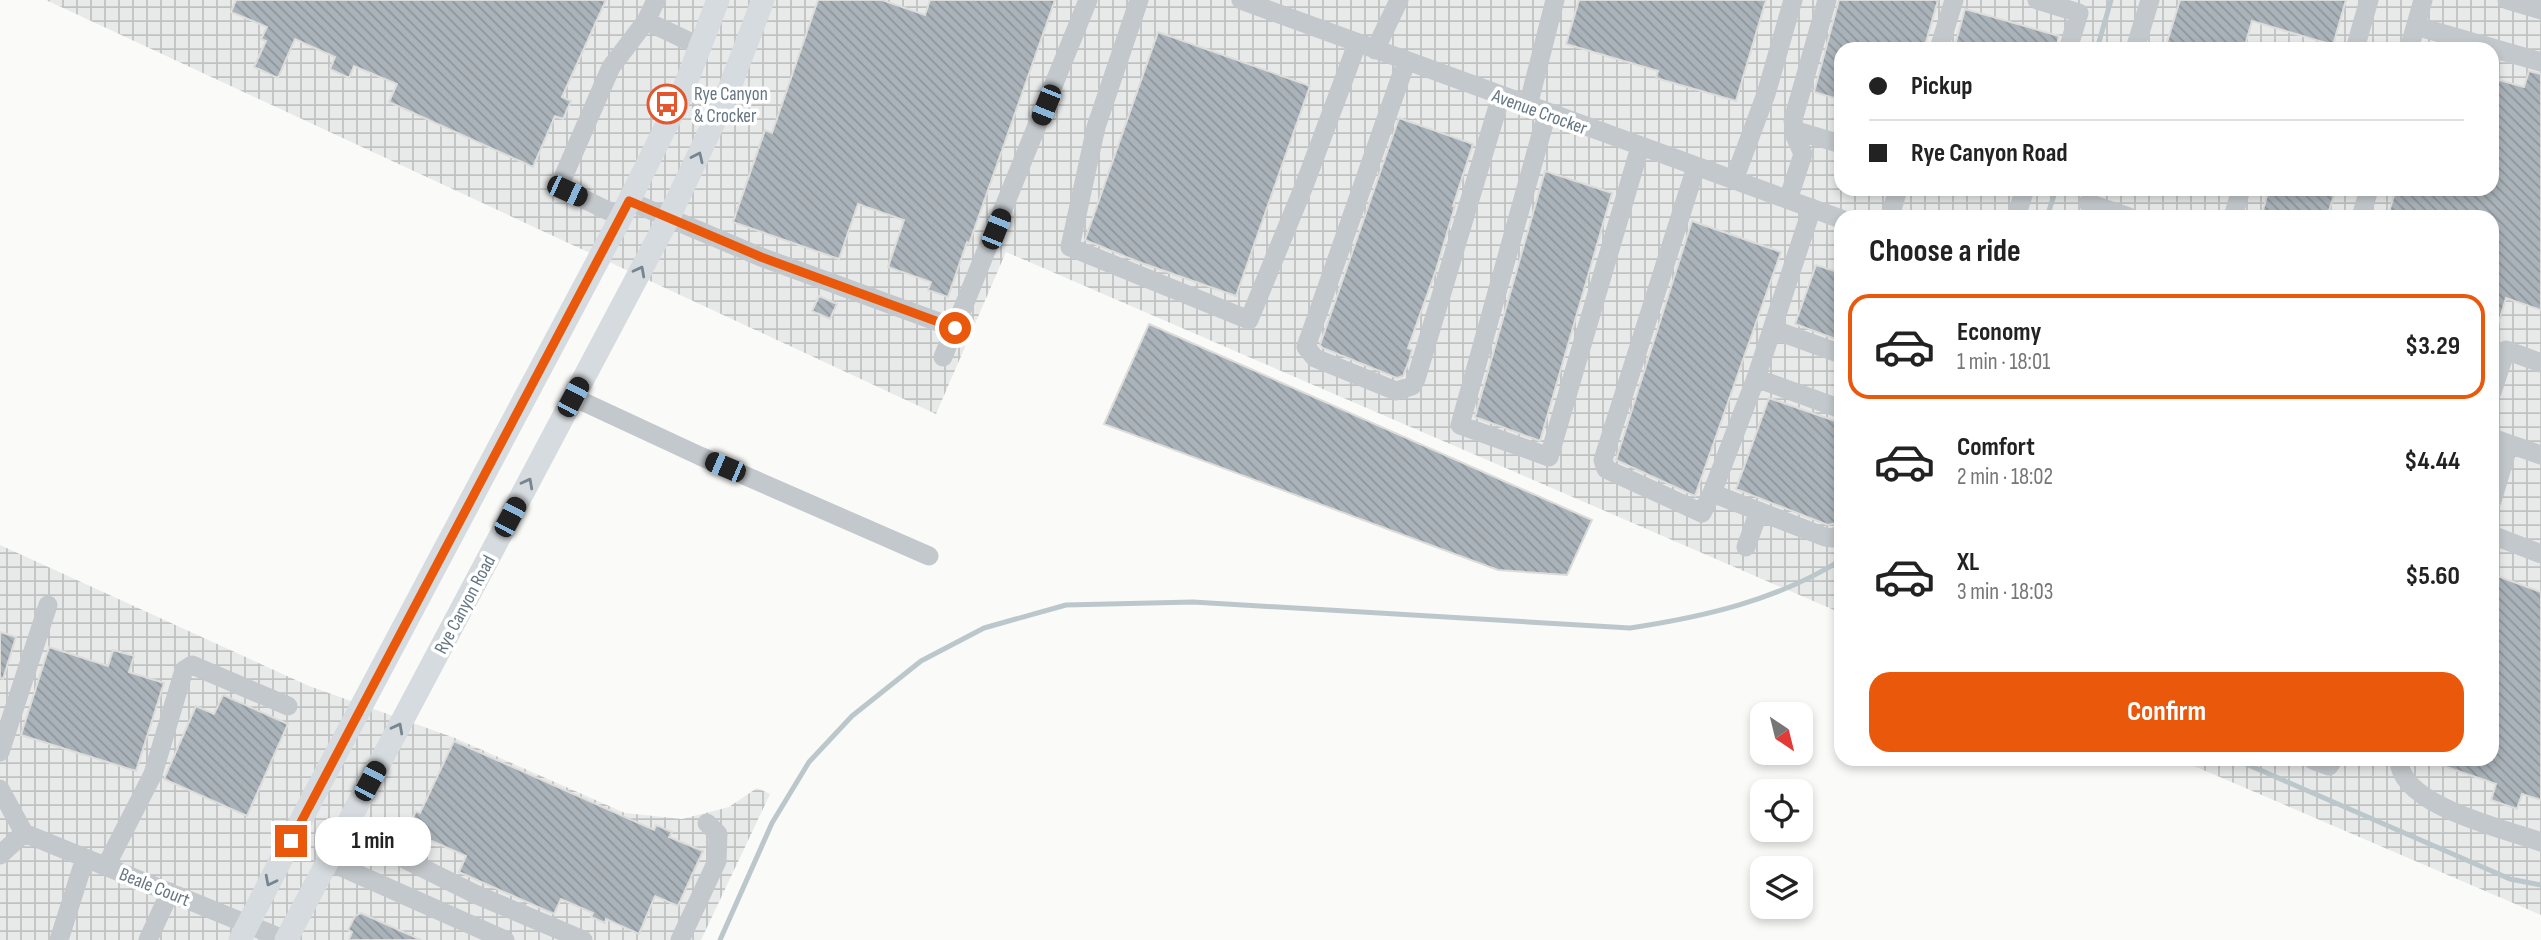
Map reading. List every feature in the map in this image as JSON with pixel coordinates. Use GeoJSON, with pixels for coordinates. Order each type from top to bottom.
{"type":"FeatureCollection","features":[{"type":"Feature","properties":{"kind":"main road"},"geometry":{"type":"LineString","coordinates":[[244,932],[318,786],[625,209],[681,96],[718,0]]}},
{"type":"Feature","properties":{"kind":"main road","name":"Rye Canyon Road"},"geometry":{"type":"LineString","coordinates":[[286,940],[668,219],[726,97],[763,0]]}},
{"type":"Feature","properties":{"kind":"street"},"geometry":{"type":"LineString","coordinates":[[656,0],[646,21],[611,68],[561,182],[567,191],[668,219],[761,257],[955,328]]}},
{"type":"Feature","properties":{"kind":"street"},"geometry":{"type":"LineString","coordinates":[[943,356],[1088,0]]}},
{"type":"Feature","properties":{"kind":"street"},"geometry":{"type":"LineString","coordinates":[[1139,0],[1096,127],[1070,247],[1249,320],[1304,186],[1366,47],[1399,0]]}},
{"type":"Feature","properties":{"kind":"street","name":"Avenue Crocker"},"geometry":{"type":"LineString","coordinates":[[1241,0],[1834,216]]}},
{"type":"Feature","properties":{"kind":"street"},"geometry":{"type":"LineString","coordinates":[[1528,106],[1555,0]]}},
{"type":"Feature","properties":{"kind":"street"},"geometry":{"type":"LineString","coordinates":[[1734,180],[1766,94],[1793,0]]}},
{"type":"Feature","properties":{"kind":"street"},"geometry":{"type":"LineString","coordinates":[[1788,200],[1803,154],[1793,120],[1827,0]]}},
{"type":"Feature","properties":{"kind":"street"},"geometry":{"type":"LineString","coordinates":[[1941,42],[1954,0]]}},
{"type":"Feature","properties":{"kind":"street"},"geometry":{"type":"LineString","coordinates":[[2037,0],[2079,13],[2070,42]]}},
{"type":"Feature","properties":{"kind":"street"},"geometry":{"type":"LineString","coordinates":[[2137,42],[2150,0]]}},
{"type":"Feature","properties":{"kind":"street"},"geometry":{"type":"LineString","coordinates":[[2357,42],[2369,0]]}},
{"type":"Feature","properties":{"kind":"street"},"geometry":{"type":"LineString","coordinates":[[2411,42],[2423,0]]}},
{"type":"Feature","properties":{"kind":"street"},"geometry":{"type":"LineString","coordinates":[[2507,0],[2541,10]]}},
{"type":"Feature","properties":{"kind":"street"},"geometry":{"type":"LineString","coordinates":[[646,21],[701,47]]}},
{"type":"Feature","properties":{"kind":"street"},"geometry":{"type":"LineString","coordinates":[[2416,26],[2472,42]]}},
{"type":"Feature","properties":{"kind":"street"},"geometry":{"type":"LineString","coordinates":[[2499,50],[2541,62]]}},
{"type":"Feature","properties":{"kind":"street"},"geometry":{"type":"LineString","coordinates":[[1406,62],[1306,347],[1315,358],[1396,391],[1412,386],[1416,379],[1501,96]]}},
{"type":"Feature","properties":{"kind":"street"},"geometry":{"type":"LineString","coordinates":[[1547,113],[1460,425],[1549,457],[1640,147]]}},
{"type":"Feature","properties":{"kind":"street"},"geometry":{"type":"LineString","coordinates":[[1794,130],[1834,142]]}},
{"type":"Feature","properties":{"kind":"street"},"geometry":{"type":"LineString","coordinates":[[1696,167],[1603,460],[1606,469],[1613,474],[1702,513],[1756,378],[1811,208]]}},
{"type":"Feature","properties":{"kind":"street"},"geometry":{"type":"LineString","coordinates":[[2087,203],[2108,210]]}},
{"type":"Feature","properties":{"kind":"street"},"geometry":{"type":"LineString","coordinates":[[1772,329],[1834,351]]}},
{"type":"Feature","properties":{"kind":"street"},"geometry":{"type":"LineString","coordinates":[[2499,371],[2506,350],[2541,363]]}},
{"type":"Feature","properties":{"kind":"street"},"geometry":{"type":"LineString","coordinates":[[1756,378],[1834,406]]}},
{"type":"Feature","properties":{"kind":"street"},"geometry":{"type":"LineString","coordinates":[[573,397],[929,556]]}},
{"type":"Feature","properties":{"kind":"street"},"geometry":{"type":"LineString","coordinates":[[2501,441],[2541,455]]}},
{"type":"Feature","properties":{"kind":"street"},"geometry":{"type":"LineString","coordinates":[[1712,493],[1825,537],[1834,538]]}},
{"type":"Feature","properties":{"kind":"street"},"geometry":{"type":"LineString","coordinates":[[1746,548],[1759,512]]}},
{"type":"Feature","properties":{"kind":"street"},"geometry":{"type":"LineString","coordinates":[[2499,538],[2541,554]]}},
{"type":"Feature","properties":{"kind":"street"},"geometry":{"type":"LineString","coordinates":[[0,752],[48,605]]}},
{"type":"Feature","properties":{"kind":"street"},"geometry":{"type":"LineString","coordinates":[[106,866],[153,774],[184,670],[188,666],[192,665],[288,706]]}},
{"type":"Feature","properties":{"kind":"street"},"geometry":{"type":"LineString","coordinates":[[2399,766],[2418,793],[2448,810],[2541,842]]}},
{"type":"Feature","properties":{"kind":"street"},"geometry":{"type":"LineString","coordinates":[[0,789],[24,833],[0,855]]}},
{"type":"Feature","properties":{"kind":"street"},"geometry":{"type":"LineString","coordinates":[[680,940],[717,861],[718,834],[707,823]]}},
{"type":"Feature","properties":{"kind":"street"},"geometry":{"type":"LineString","coordinates":[[344,829],[475,894],[583,940]]}},
{"type":"Feature","properties":{"kind":"street","name":"Beale Court"},"geometry":{"type":"LineString","coordinates":[[24,833],[170,892],[244,932],[286,940]]}},
{"type":"Feature","properties":{"kind":"street"},"geometry":{"type":"LineString","coordinates":[[59,940],[85,858]]}},
{"type":"Feature","properties":{"kind":"street"},"geometry":{"type":"LineString","coordinates":[[328,861],[505,940]]}},
{"type":"Feature","properties":{"kind":"street"},"geometry":{"type":"LineString","coordinates":[[148,940],[170,892]]}},
{"type":"Feature","properties":{"kind":"shaded area"},"geometry":{"type":"Polygon","coordinates":[[[46,0],[2541,0],[2541,915],[2194,766],[2499,766],[2499,210],[1834,210],[1834,610],[1006,252],[936,414],[46,0]]]}},
{"type":"Feature","properties":{"kind":"shaded area"},"geometry":{"type":"Polygon","coordinates":[[[0,545],[309,686],[455,738],[625,813],[682,819],[729,807],[757,788],[770,794],[701,940],[0,940],[0,545]]]}},
{"type":"Feature","properties":{"kind":"building"},"geometry":{"type":"Polygon","coordinates":[[[236,0],[606,0],[562,97],[571,101],[563,119],[555,116],[533,167],[389,102],[397,84],[354,66],[349,78],[330,69],[335,57],[295,39],[278,78],[254,67],[266,41],[261,39],[267,27],[231,12],[236,0]]]}},
{"type":"Feature","properties":{"kind":"building"},"geometry":{"type":"Polygon","coordinates":[[[818,0],[882,0],[925,15],[930,0],[1055,0],[948,297],[928,290],[931,282],[888,267],[904,220],[858,204],[839,259],[733,222],[765,130],[772,133],[818,0]]]}},
{"type":"Feature","properties":{"kind":"building"},"geometry":{"type":"Polygon","coordinates":[[[1579,0],[1766,0],[1736,101],[1656,78],[1658,71],[1566,44],[1579,0]]]}},
{"type":"Feature","properties":{"kind":"building"},"geometry":{"type":"Polygon","coordinates":[[[1839,0],[1938,0],[1926,42],[1834,42],[1834,98],[1814,92],[1839,0]]]}},
{"type":"Feature","properties":{"kind":"building"},"geometry":{"type":"Polygon","coordinates":[[[2180,0],[2346,0],[2334,42],[2323,42],[2252,21],[2246,42],[2167,42],[2180,0]]]}},
{"type":"Feature","properties":{"kind":"building"},"geometry":{"type":"Polygon","coordinates":[[[1965,9],[2059,36],[2058,42],[1956,42],[1965,9]]]}},
{"type":"Feature","properties":{"kind":"building"},"geometry":{"type":"Polygon","coordinates":[[[1158,32],[1310,86],[1236,296],[1085,240],[1158,32]]]}},
{"type":"Feature","properties":{"kind":"building"},"geometry":{"type":"Polygon","coordinates":[[[2529,71],[2541,74],[2541,310],[2506,298],[2499,321],[2499,210],[2390,210],[2394,196],[2499,196],[2499,80],[2524,87],[2529,71]]]}},
{"type":"Feature","properties":{"kind":"building"},"geometry":{"type":"Polygon","coordinates":[[[1399,118],[1473,144],[1436,270],[1408,348],[1412,350],[1409,361],[1403,376],[1397,378],[1320,345],[1399,118]]]}},
{"type":"Feature","properties":{"kind":"building"},"geometry":{"type":"Polygon","coordinates":[[[1545,171],[1612,193],[1540,441],[1475,417],[1545,171]]]}},
{"type":"Feature","properties":{"kind":"building"},"geometry":{"type":"Polygon","coordinates":[[[2267,196],[2334,196],[2329,210],[2263,210],[2267,196]]]}},
{"type":"Feature","properties":{"kind":"building"},"geometry":{"type":"Polygon","coordinates":[[[1692,221],[1781,252],[1695,496],[1616,460],[1692,221]]]}},
{"type":"Feature","properties":{"kind":"building"},"geometry":{"type":"Polygon","coordinates":[[[1816,265],[1834,271],[1834,338],[1795,324],[1816,265]]]}},
{"type":"Feature","properties":{"kind":"building"},"geometry":{"type":"Polygon","coordinates":[[[819,296],[837,304],[830,319],[812,311],[819,296]]]}},
{"type":"Feature","properties":{"kind":"building"},"geometry":{"type":"Polygon","coordinates":[[[1149,324],[1592,520],[1567,575],[1498,570],[1104,424],[1149,324]]]}},
{"type":"Feature","properties":{"kind":"building"},"geometry":{"type":"Polygon","coordinates":[[[1769,398],[1834,421],[1834,524],[1828,525],[1736,489],[1769,398]]]}},
{"type":"Feature","properties":{"kind":"building"},"geometry":{"type":"Polygon","coordinates":[[[2499,577],[2541,592],[2541,800],[2522,794],[2517,809],[2491,800],[2496,784],[2444,766],[2499,766],[2499,577]]]}},
{"type":"Feature","properties":{"kind":"building"},"geometry":{"type":"Polygon","coordinates":[[[0,632],[16,637],[3,679],[0,678],[0,632]]]}},
{"type":"Feature","properties":{"kind":"building"},"geometry":{"type":"Polygon","coordinates":[[[49,647],[108,666],[113,650],[134,656],[129,672],[164,683],[136,771],[21,735],[49,647]]]}},
{"type":"Feature","properties":{"kind":"building"},"geometry":{"type":"Polygon","coordinates":[[[223,695],[288,724],[247,816],[164,779],[196,706],[214,714],[223,695]]]}},
{"type":"Feature","properties":{"kind":"building"},"geometry":{"type":"Polygon","coordinates":[[[454,741],[654,830],[656,825],[672,832],[669,837],[703,851],[678,906],[655,896],[639,934],[606,919],[605,923],[591,917],[593,913],[561,899],[554,914],[459,872],[466,856],[407,830],[416,811],[420,813],[454,741]]]}},
{"type":"Feature","properties":{"kind":"building"},"geometry":{"type":"Polygon","coordinates":[[[361,913],[421,940],[349,940],[352,932],[348,930],[355,916],[361,913]]]}},
{"type":"Feature","properties":{"kind":"waterway"},"geometry":{"type":"LineString","coordinates":[[2099,42],[2111,0]]}},
{"type":"Feature","properties":{"kind":"waterway"},"geometry":{"type":"LineString","coordinates":[[2049,210],[2054,196]]}},
{"type":"Feature","properties":{"kind":"waterway"},"geometry":{"type":"LineString","coordinates":[[720,940],[772,823],[809,762],[852,716],[921,661],[984,628],[1066,605],[1193,602],[1630,628],[1739,605],[1792,586],[1834,564]]}},
{"type":"Feature","properties":{"kind":"waterway"},"geometry":{"type":"LineString","coordinates":[[2251,766],[2510,879],[2541,885]]}},
{"type":"Feature","properties":{"kind":"place","name":"Rye Canyon & Crocker"},"geometry":{"type":"Point","coordinates":[667,104]}},
{"type":"Feature","properties":{"kind":"route"},"geometry":{"type":"LineString","coordinates":[[291,841],[629,201],[761,257],[955,328]]}}]}
